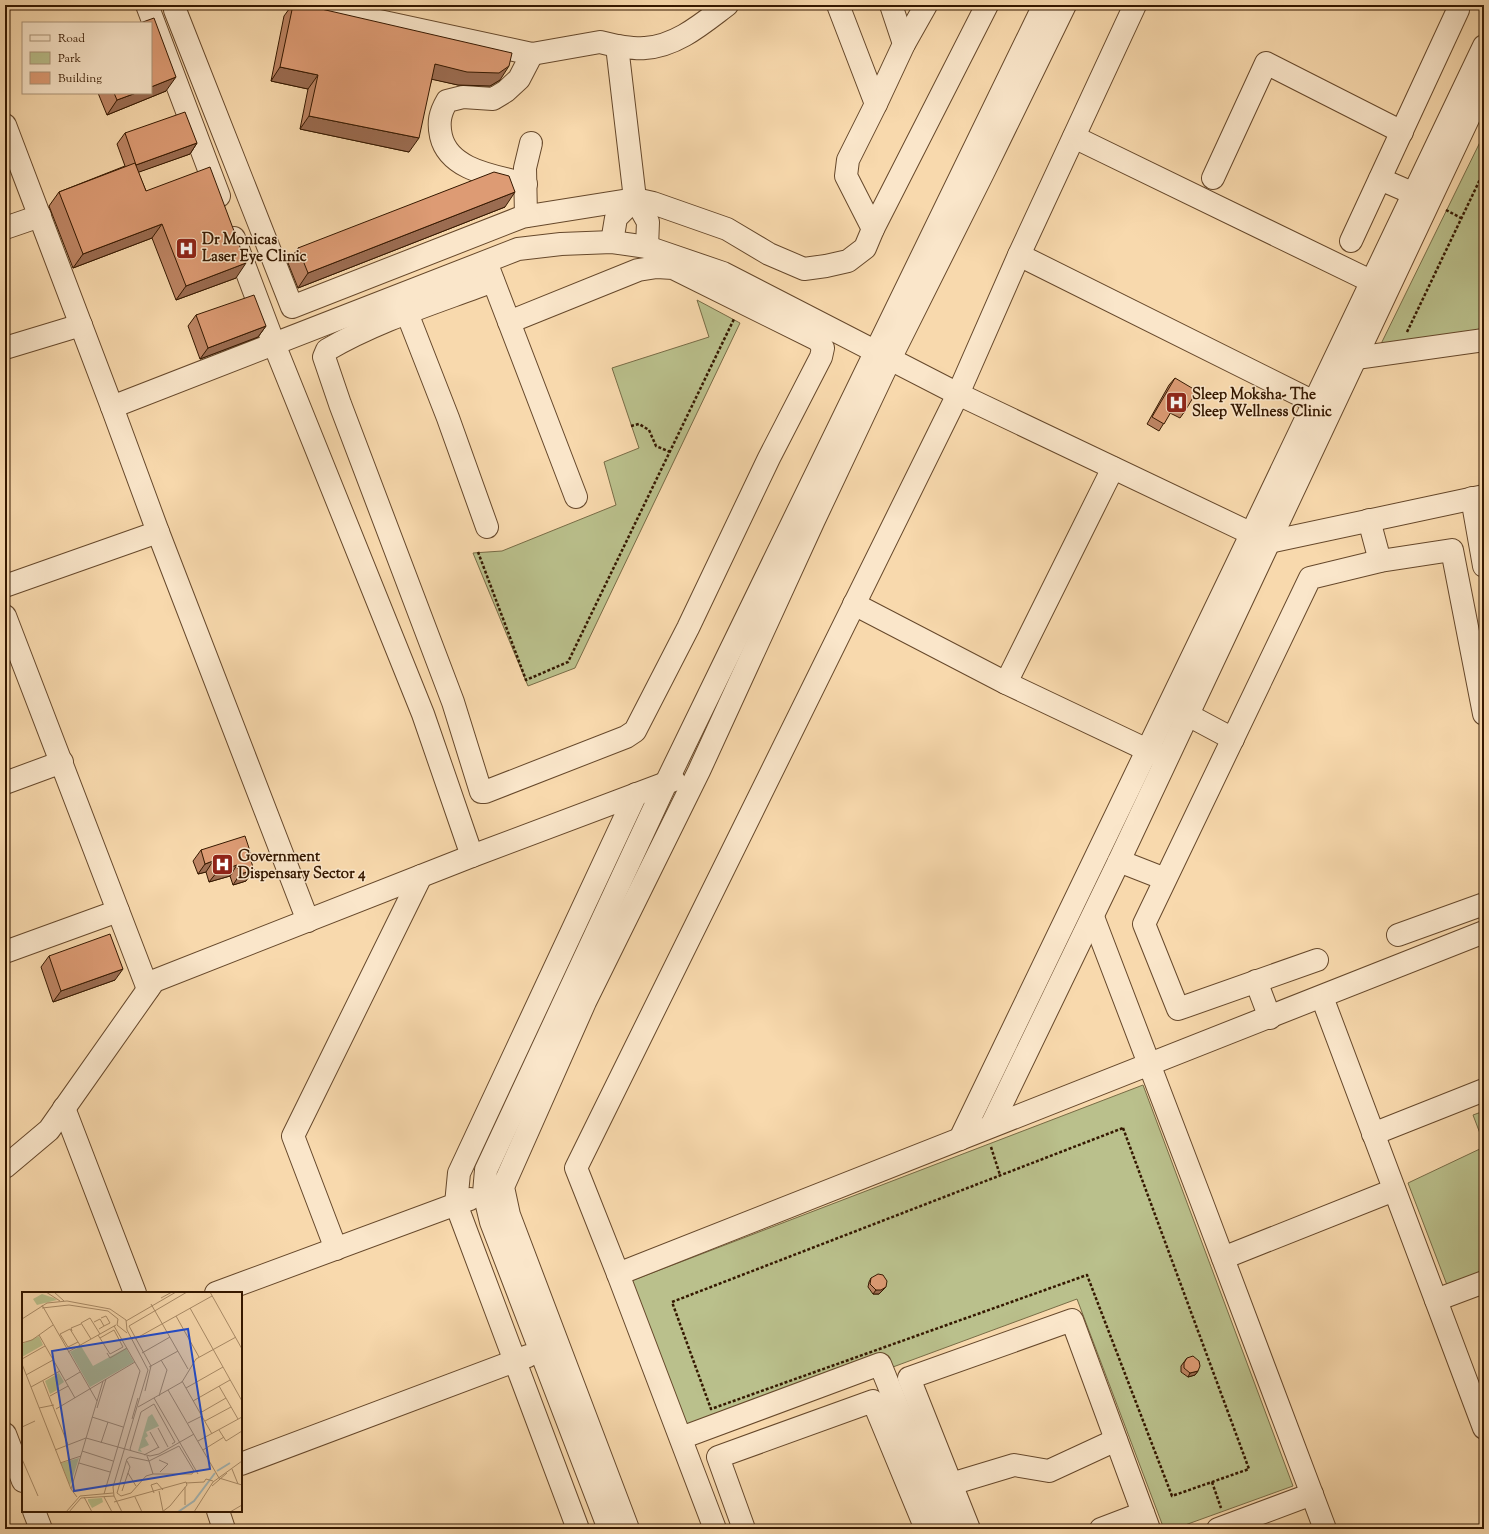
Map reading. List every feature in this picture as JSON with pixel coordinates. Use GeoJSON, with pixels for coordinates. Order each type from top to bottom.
{"type":"FeatureCollection","features":[{"type":"Feature","properties":{"kind":"street"},"geometry":{"type":"LineString","coordinates":[[147,5],[274,344],[423,714],[472,856]]}},
{"type":"Feature","properties":{"kind":"street"},"geometry":{"type":"LineString","coordinates":[[176,5],[175,10],[292,308],[526,216],[635,199],[653,203],[727,229],[769,254],[804,268],[826,266],[848,261],[865,248],[873,229],[987,5]]}},
{"type":"Feature","properties":{"kind":"street"},"geometry":{"type":"LineString","coordinates":[[305,5],[532,54],[600,42],[617,46],[645,48],[663,44],[688,33],[727,5]]}},
{"type":"Feature","properties":{"kind":"street"},"geometry":{"type":"LineString","coordinates":[[838,5],[876,104]]}},
{"type":"Feature","properties":{"kind":"street"},"geometry":{"type":"LineString","coordinates":[[891,5],[904,44]]}},
{"type":"Feature","properties":{"kind":"street"},"geometry":{"type":"LineString","coordinates":[[873,229],[846,176],[848,160],[904,44],[926,5]]}},
{"type":"Feature","properties":{"kind":"street"},"geometry":{"type":"LineString","coordinates":[[610,1516],[509,1215],[494,1190],[486,1170],[666,783],[882,356],[1044,5]]}},
{"type":"Feature","properties":{"kind":"street"},"geometry":{"type":"LineString","coordinates":[[628,1529],[610,1516],[541,1352],[491,1222],[494,1190],[699,770],[814,520],[882,356],[980,180],[1065,5]]}},
{"type":"Feature","properties":{"kind":"street"},"geometry":{"type":"LineString","coordinates":[[715,1529],[576,1168],[958,394],[1019,254],[1135,5]]}},
{"type":"Feature","properties":{"kind":"street"},"geometry":{"type":"LineString","coordinates":[[1351,241],[1458,10]]}},
{"type":"Feature","properties":{"kind":"street"},"geometry":{"type":"LineString","coordinates":[[617,46],[635,199],[648,222],[647,247]]}},
{"type":"Feature","properties":{"kind":"street"},"geometry":{"type":"LineString","coordinates":[[960,1139],[1157,754],[1421,197],[1484,46]]}},
{"type":"Feature","properties":{"kind":"street"},"geometry":{"type":"LineString","coordinates":[[526,184],[476,170],[456,160],[443,146],[439,130],[440,112],[447,101],[463,97],[493,99],[506,91],[519,79],[532,54]]}},
{"type":"Feature","properties":{"kind":"street"},"geometry":{"type":"LineString","coordinates":[[1212,178],[1266,63],[1402,132]]}},
{"type":"Feature","properties":{"kind":"street"},"geometry":{"type":"LineString","coordinates":[[1421,197],[1484,84]]}},
{"type":"Feature","properties":{"kind":"street"},"geometry":{"type":"LineString","coordinates":[[5,124],[158,532],[308,921]]}},
{"type":"Feature","properties":{"kind":"street"},"geometry":{"type":"LineString","coordinates":[[1074,137],[1380,285]]}},
{"type":"Feature","properties":{"kind":"street"},"geometry":{"type":"LineString","coordinates":[[526,216],[525,168],[531,143]]}},
{"type":"Feature","properties":{"kind":"street"},"geometry":{"type":"LineString","coordinates":[[1380,179],[1421,197]]}},
{"type":"Feature","properties":{"kind":"street"},"geometry":{"type":"LineString","coordinates":[[612,242],[616,218],[635,199]]}},
{"type":"Feature","properties":{"kind":"street"},"geometry":{"type":"LineString","coordinates":[[5,228],[40,216]]}},
{"type":"Feature","properties":{"kind":"street"},"geometry":{"type":"LineString","coordinates":[[509,322],[638,270],[657,267],[673,268],[818,340],[823,348],[821,357],[769,458],[688,628],[635,731],[626,737],[485,792],[481,792],[452,702],[340,404],[324,357],[327,350],[344,340],[407,314],[490,271],[518,249],[561,244],[612,242],[647,247],[723,273],[958,394],[1260,538],[1369,520],[1478,497],[1484,566]]}},
{"type":"Feature","properties":{"kind":"street"},"geometry":{"type":"LineString","coordinates":[[1019,254],[1323,406]]}},
{"type":"Feature","properties":{"kind":"street"},"geometry":{"type":"LineString","coordinates":[[112,407],[274,344],[490,271]]}},
{"type":"Feature","properties":{"kind":"street"},"geometry":{"type":"LineString","coordinates":[[490,271],[576,498]]}},
{"type":"Feature","properties":{"kind":"street"},"geometry":{"type":"LineString","coordinates":[[1323,406],[1356,358],[1380,285]]}},
{"type":"Feature","properties":{"kind":"street"},"geometry":{"type":"LineString","coordinates":[[407,314],[448,418],[487,527]]}},
{"type":"Feature","properties":{"kind":"street"},"geometry":{"type":"LineString","coordinates":[[5,348],[81,325]]}},
{"type":"Feature","properties":{"kind":"street"},"geometry":{"type":"LineString","coordinates":[[1356,358],[1484,340]]}},
{"type":"Feature","properties":{"kind":"street"},"geometry":{"type":"LineString","coordinates":[[1006,683],[1113,468]]}},
{"type":"Feature","properties":{"kind":"street"},"geometry":{"type":"LineString","coordinates":[[1369,520],[1380,561]]}},
{"type":"Feature","properties":{"kind":"street"},"geometry":{"type":"LineString","coordinates":[[5,586],[158,532]]}},
{"type":"Feature","properties":{"kind":"street"},"geometry":{"type":"LineString","coordinates":[[988,1127],[1119,861],[1157,754],[1188,715],[1260,538]]}},
{"type":"Feature","properties":{"kind":"street"},"geometry":{"type":"LineString","coordinates":[[1317,960],[1178,1009],[1144,924],[1310,578],[1380,561],[1452,550],[1484,714]]}},
{"type":"Feature","properties":{"kind":"street"},"geometry":{"type":"LineString","coordinates":[[854,604],[1006,683],[1157,754]]}},
{"type":"Feature","properties":{"kind":"street"},"geometry":{"type":"LineString","coordinates":[[6,621],[62,762],[148,989]]}},
{"type":"Feature","properties":{"kind":"street"},"geometry":{"type":"LineString","coordinates":[[423,714],[452,702]]}},
{"type":"Feature","properties":{"kind":"street"},"geometry":{"type":"LineString","coordinates":[[1188,715],[1233,739]]}},
{"type":"Feature","properties":{"kind":"street"},"geometry":{"type":"LineString","coordinates":[[5,783],[62,762]]}},
{"type":"Feature","properties":{"kind":"street"},"geometry":{"type":"LineString","coordinates":[[5,1167],[49,1130],[154,981],[472,856],[699,770]]}},
{"type":"Feature","properties":{"kind":"street"},"geometry":{"type":"LineString","coordinates":[[610,1516],[571,1527],[515,1361],[456,1204],[459,1173],[636,794]]}},
{"type":"Feature","properties":{"kind":"street"},"geometry":{"type":"LineString","coordinates":[[1119,861],[1165,879]]}},
{"type":"Feature","properties":{"kind":"street"},"geometry":{"type":"LineString","coordinates":[[336,1249],[293,1136],[421,876]]}},
{"type":"Feature","properties":{"kind":"street"},"geometry":{"type":"LineString","coordinates":[[1398,935],[1484,904]]}},
{"type":"Feature","properties":{"kind":"street"},"geometry":{"type":"LineString","coordinates":[[5,952],[118,911]]}},
{"type":"Feature","properties":{"kind":"street"},"geometry":{"type":"LineString","coordinates":[[1092,917],[1325,1529]]}},
{"type":"Feature","properties":{"kind":"street"},"geometry":{"type":"LineString","coordinates":[[618,1274],[988,1127],[1270,1018],[1484,932]]}},
{"type":"Feature","properties":{"kind":"street"},"geometry":{"type":"LineString","coordinates":[[1256,981],[1270,1018]]}},
{"type":"Feature","properties":{"kind":"street"},"geometry":{"type":"LineString","coordinates":[[1322,997],[1484,1428]]}},
{"type":"Feature","properties":{"kind":"street"},"geometry":{"type":"LineString","coordinates":[[1373,1134],[1484,1090]]}},
{"type":"Feature","properties":{"kind":"street"},"geometry":{"type":"LineString","coordinates":[[64,1108],[134,1292]]}},
{"type":"Feature","properties":{"kind":"street"},"geometry":{"type":"LineString","coordinates":[[219,1292],[494,1190]]}},
{"type":"Feature","properties":{"kind":"street"},"geometry":{"type":"LineString","coordinates":[[1223,1258],[1394,1190]]}},
{"type":"Feature","properties":{"kind":"street"},"geometry":{"type":"LineString","coordinates":[[1436,1300],[1484,1282]]}},
{"type":"Feature","properties":{"kind":"street"},"geometry":{"type":"LineString","coordinates":[[969,1529],[909,1378],[1072,1320],[1146,1521],[1102,1529]]}},
{"type":"Feature","properties":{"kind":"street"},"geometry":{"type":"LineString","coordinates":[[242,1464],[541,1352]]}},
{"type":"Feature","properties":{"kind":"street"},"geometry":{"type":"LineString","coordinates":[[681,1438],[880,1364],[947,1529]]}},
{"type":"Feature","properties":{"kind":"street"},"geometry":{"type":"LineString","coordinates":[[860,1371],[874,1401],[926,1529]]}},
{"type":"Feature","properties":{"kind":"street"},"geometry":{"type":"LineString","coordinates":[[744,1529],[718,1457],[874,1401]]}},
{"type":"Feature","properties":{"kind":"street"},"geometry":{"type":"LineString","coordinates":[[5,1434],[22,1478]]}},
{"type":"Feature","properties":{"kind":"street"},"geometry":{"type":"LineString","coordinates":[[951,1484],[1014,1465],[1049,1472],[1116,1440]]}},
{"type":"Feature","properties":{"kind":"street"},"geometry":{"type":"LineString","coordinates":[[1223,1527],[1312,1494]]}},
{"type":"Feature","properties":{"kind":"street"},"geometry":{"type":"LineString","coordinates":[[34,1512],[41,1529]]}},
{"type":"Feature","properties":{"kind":"street"},"geometry":{"type":"LineString","coordinates":[[218,1512],[224,1529]]}},
{"type":"Feature","properties":{"kind":"path"},"geometry":{"type":"LineString","coordinates":[[1405,336],[1484,172]]}},
{"type":"Feature","properties":{"kind":"path"},"geometry":{"type":"LineString","coordinates":[[478,552],[526,680],[568,662],[742,302]]}},
{"type":"Feature","properties":{"kind":"path"},"geometry":{"type":"LineString","coordinates":[[631,426],[639,424],[649,430],[656,446],[670,452]]}},
{"type":"Feature","properties":{"kind":"path"},"geometry":{"type":"LineString","coordinates":[[988,1127],[1000,1175]]}},
{"type":"Feature","properties":{"kind":"path"},"geometry":{"type":"LineString","coordinates":[[1123,1128],[1249,1468],[1172,1496],[1087,1275],[711,1409],[672,1302],[1000,1175],[1123,1128]]}},
{"type":"Feature","properties":{"kind":"path"},"geometry":{"type":"LineString","coordinates":[[1212,1482],[1223,1527]]}},
{"type":"Feature","properties":{"kind":"green space"},"geometry":{"type":"Polygon","coordinates":[[[1484,134],[1484,332],[1379,348],[1484,134]]]}},
{"type":"Feature","properties":{"kind":"green space"},"geometry":{"type":"Polygon","coordinates":[[[697,300],[740,323],[575,668],[528,686],[473,553],[502,551],[616,505],[604,462],[639,448],[612,368],[709,337],[697,300]]]}},
{"type":"Feature","properties":{"kind":"green space"},"geometry":{"type":"Polygon","coordinates":[[[1143,1085],[1293,1486],[1174,1529],[1164,1529],[1077,1299],[690,1442],[631,1281],[1143,1085]]]}},
{"type":"Feature","properties":{"kind":"green space"},"geometry":{"type":"Polygon","coordinates":[[[1484,1111],[1484,1144],[1473,1115],[1484,1111]]]}},
{"type":"Feature","properties":{"kind":"green space"},"geometry":{"type":"Polygon","coordinates":[[[1484,1147],[1484,1271],[1447,1285],[1408,1183],[1484,1147]]]}},
{"type":"Feature","properties":{"kind":"building"},"geometry":{"type":"Polygon","coordinates":[[[293,5],[304,5],[512,53],[509,66],[499,73],[467,72],[435,64],[419,138],[309,116],[318,75],[280,67],[293,5]]]}},
{"type":"Feature","properties":{"kind":"building"},"geometry":{"type":"Polygon","coordinates":[[[154,18],[176,77],[152,87],[152,22],[143,22],[154,18]]]}},
{"type":"Feature","properties":{"kind":"building"},"geometry":{"type":"Polygon","coordinates":[[[114,94],[133,94],[117,100],[114,94]]]}},
{"type":"Feature","properties":{"kind":"building"},"geometry":{"type":"Polygon","coordinates":[[[185,112],[197,143],[136,165],[125,133],[185,112]]]}},
{"type":"Feature","properties":{"kind":"building"},"geometry":{"type":"Polygon","coordinates":[[[135,163],[146,191],[210,167],[246,263],[186,286],[162,224],[83,254],[59,192],[135,163]]]}},
{"type":"Feature","properties":{"kind":"building"},"geometry":{"type":"Polygon","coordinates":[[[494,172],[509,176],[515,192],[308,273],[298,248],[494,172]]]}},
{"type":"Feature","properties":{"kind":"building"},"geometry":{"type":"Polygon","coordinates":[[[254,295],[266,326],[208,348],[196,315],[254,295]]]}},
{"type":"Feature","properties":{"kind":"building"},"geometry":{"type":"Polygon","coordinates":[[[1175,378],[1197,391],[1185,411],[1175,405],[1164,424],[1152,417],[1175,378]]]}},
{"type":"Feature","properties":{"kind":"building"},"geometry":{"type":"Polygon","coordinates":[[[245,836],[253,860],[251,861],[254,870],[240,874],[237,865],[217,872],[213,861],[205,864],[201,850],[245,836]]]}},
{"type":"Feature","properties":{"kind":"building"},"geometry":{"type":"Polygon","coordinates":[[[110,934],[123,969],[61,991],[49,956],[110,934]]]}},
{"type":"Feature","properties":{"kind":"building"},"geometry":{"type":"Polygon","coordinates":[[[878,1274],[883,1275],[887,1281],[886,1287],[881,1290],[876,1290],[870,1284],[871,1278],[878,1274]]]}},
{"type":"Feature","properties":{"kind":"building"},"geometry":{"type":"Polygon","coordinates":[[[1193,1356],[1199,1361],[1200,1366],[1198,1371],[1190,1373],[1184,1368],[1184,1363],[1187,1358],[1193,1356]]]}},
{"type":"Feature","properties":{"kind":"place","name":"Dr Monicas Laser Eye Clinic"},"geometry":{"type":"Point","coordinates":[186,248]}},
{"type":"Feature","properties":{"kind":"place","name":"Sleep Moksha- The Sleep Wellness Clinic"},"geometry":{"type":"Point","coordinates":[1177,403]}},
{"type":"Feature","properties":{"kind":"place","name":"Government Dispensary Sector 4"},"geometry":{"type":"Point","coordinates":[223,865]}}]}
